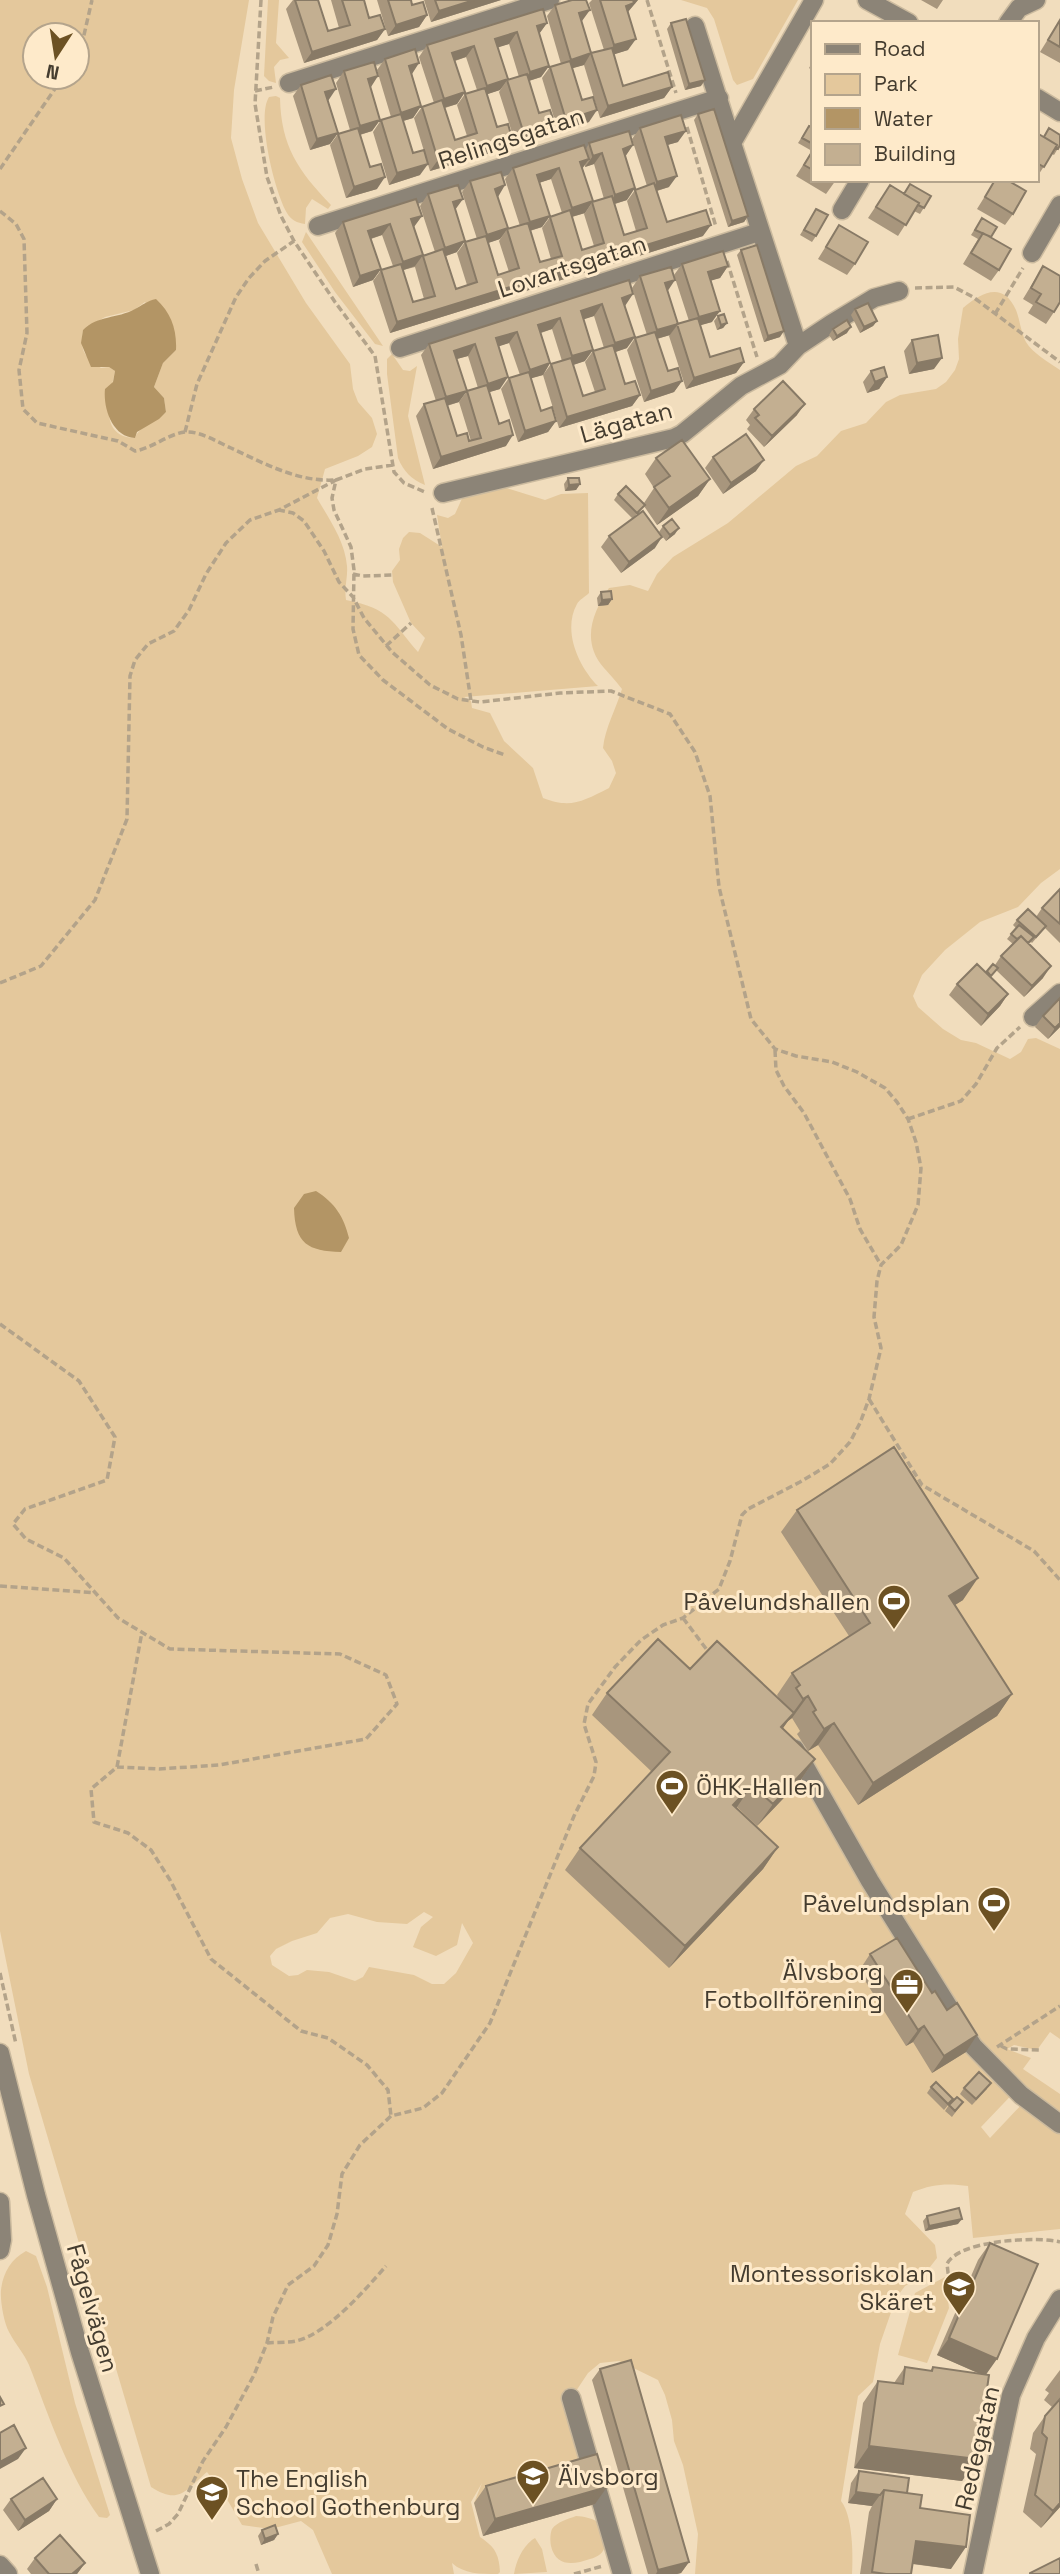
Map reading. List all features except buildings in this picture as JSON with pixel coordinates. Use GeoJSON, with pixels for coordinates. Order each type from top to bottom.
{"type":"FeatureCollection","features":[{"type":"Feature","properties":{"kind":"street"},"geometry":{"type":"LineString","coordinates":[[289,83],[551,0]]}},
{"type":"Feature","properties":{"kind":"street"},"geometry":{"type":"LineString","coordinates":[[732,143],[814,0]]}},
{"type":"Feature","properties":{"kind":"street"},"geometry":{"type":"LineString","coordinates":[[867,0],[905,21]]}},
{"type":"Feature","properties":{"kind":"street"},"geometry":{"type":"LineString","coordinates":[[1009,21],[1019,8],[1029,1]]}},
{"type":"Feature","properties":{"kind":"street"},"geometry":{"type":"LineString","coordinates":[[695,26],[797,346]]}},
{"type":"Feature","properties":{"kind":"street","name":"Relingsgatan"},"geometry":{"type":"LineString","coordinates":[[318,226],[719,97]]}},
{"type":"Feature","properties":{"kind":"street"},"geometry":{"type":"LineString","coordinates":[[1039,99],[1060,112]]}},
{"type":"Feature","properties":{"kind":"street"},"geometry":{"type":"LineString","coordinates":[[842,210],[859,182]]}},
{"type":"Feature","properties":{"kind":"street"},"geometry":{"type":"LineString","coordinates":[[1032,253],[1060,205]]}},
{"type":"Feature","properties":{"kind":"street","name":"Lovartsgatan"},"geometry":{"type":"LineString","coordinates":[[400,348],[759,232]]}},
{"type":"Feature","properties":{"kind":"street","name":"Lägatan"},"geometry":{"type":"LineString","coordinates":[[436,493],[682,435],[741,386],[780,365],[797,346],[874,298],[899,291]]}},
{"type":"Feature","properties":{"kind":"street"},"geometry":{"type":"LineString","coordinates":[[1033,1017],[1060,993]]}},
{"type":"Feature","properties":{"kind":"street"},"geometry":{"type":"LineString","coordinates":[[785,1731],[870,1881],[981,2057],[1021,2095],[1060,2124]]}},
{"type":"Feature","properties":{"kind":"street","name":"Fågelvägen"},"geometry":{"type":"LineString","coordinates":[[0,2053],[80,2353],[150,2574]]}},
{"type":"Feature","properties":{"kind":"street"},"geometry":{"type":"LineString","coordinates":[[0,2202],[0,2250]]}},
{"type":"Feature","properties":{"kind":"street","name":"Redegatan"},"geometry":{"type":"LineString","coordinates":[[973,2574],[1012,2395],[1036,2338],[1060,2299]]}},
{"type":"Feature","properties":{"kind":"street"},"geometry":{"type":"LineString","coordinates":[[571,2398],[620,2568]]}},
{"type":"Feature","properties":{"kind":"street"},"geometry":{"type":"LineString","coordinates":[[0,2566],[8,2574]]}},
{"type":"Feature","properties":{"kind":"path"},"geometry":{"type":"LineString","coordinates":[[87,21],[92,0]]}},
{"type":"Feature","properties":{"kind":"path"},"geometry":{"type":"LineString","coordinates":[[261,0],[255,92],[256,121],[273,197],[294,242],[375,356],[394,472],[404,483],[436,493],[446,576],[461,635],[471,701]]}},
{"type":"Feature","properties":{"kind":"path"},"geometry":{"type":"LineString","coordinates":[[647,0],[763,376]]}},
{"type":"Feature","properties":{"kind":"path"},"geometry":{"type":"LineString","coordinates":[[0,169],[53,91]]}},
{"type":"Feature","properties":{"kind":"path"},"geometry":{"type":"LineString","coordinates":[[0,211],[16,224],[24,239],[27,334],[19,370],[23,409],[37,423],[118,441],[135,452],[185,432],[199,434],[309,479],[336,480]]}},
{"type":"Feature","properties":{"kind":"path"},"geometry":{"type":"LineString","coordinates":[[185,432],[197,384],[236,297],[265,261],[294,242]]}},
{"type":"Feature","properties":{"kind":"path"},"geometry":{"type":"LineString","coordinates":[[995,314],[1032,253]]}},
{"type":"Feature","properties":{"kind":"path"},"geometry":{"type":"LineString","coordinates":[[899,291],[954,287],[1060,362]]}},
{"type":"Feature","properties":{"kind":"path"},"geometry":{"type":"LineString","coordinates":[[0,983],[41,966],[95,900],[127,819],[130,676],[135,660],[148,644],[174,631],[189,610],[206,573],[226,543],[250,520],[279,510],[336,480],[365,469],[393,465]]}},
{"type":"Feature","properties":{"kind":"path"},"geometry":{"type":"LineString","coordinates":[[336,480],[332,498],[334,510],[351,547],[355,643],[359,655],[370,668],[448,729],[482,747],[505,755]]}},
{"type":"Feature","properties":{"kind":"path"},"geometry":{"type":"LineString","coordinates":[[160,2542],[156,2531],[169,2524],[178,2514],[203,2461],[226,2427],[254,2375],[267,2343],[273,2316],[288,2286],[314,2266],[328,2245],[337,2214],[342,2174],[360,2145],[391,2116],[423,2108],[442,2093],[490,2023],[574,1816],[594,1776],[596,1762],[584,1724],[588,1704],[615,1667],[641,1640],[663,1625],[683,1618],[719,1589],[730,1562],[742,1516],[757,1504],[820,1471],[841,1454],[850,1442],[869,1399],[881,1348],[874,1317],[874,1301],[881,1265],[901,1245],[918,1205],[920,1168],[916,1142],[908,1119],[885,1088],[832,1062],[796,1056],[775,1049],[751,1019],[719,887],[710,796],[695,752],[670,713],[611,691],[560,693],[480,702],[458,699],[430,685],[386,646],[364,618],[353,597],[339,582],[324,551],[304,521],[293,513],[279,510]]}},
{"type":"Feature","properties":{"kind":"path"},"geometry":{"type":"LineString","coordinates":[[353,574],[393,575]]}},
{"type":"Feature","properties":{"kind":"path"},"geometry":{"type":"LineString","coordinates":[[386,646],[411,623]]}},
{"type":"Feature","properties":{"kind":"path"},"geometry":{"type":"LineString","coordinates":[[908,1119],[961,1101],[976,1084],[1004,1039],[1033,1017]]}},
{"type":"Feature","properties":{"kind":"path"},"geometry":{"type":"LineString","coordinates":[[775,1049],[776,1070],[804,1113],[850,1199],[860,1228],[881,1265]]}},
{"type":"Feature","properties":{"kind":"path"},"geometry":{"type":"LineString","coordinates":[[0,1324],[79,1381],[115,1437],[107,1480],[25,1509],[13,1524],[26,1539],[64,1558],[118,1618],[170,1649],[340,1654],[386,1675],[397,1704],[366,1739],[219,1765],[159,1769],[117,1767]]}},
{"type":"Feature","properties":{"kind":"path"},"geometry":{"type":"LineString","coordinates":[[869,1399],[922,1485],[1034,1551],[1060,1580]]}},
{"type":"Feature","properties":{"kind":"path"},"geometry":{"type":"LineString","coordinates":[[0,1586],[96,1593]]}},
{"type":"Feature","properties":{"kind":"path"},"geometry":{"type":"LineString","coordinates":[[683,1618],[716,1660]]}},
{"type":"Feature","properties":{"kind":"path"},"geometry":{"type":"LineString","coordinates":[[142,1632],[117,1767],[91,1789],[94,1822],[128,1833],[151,1850],[170,1880],[211,1959],[301,2031],[328,2038],[367,2065],[388,2090],[391,2116]]}},
{"type":"Feature","properties":{"kind":"path"},"geometry":{"type":"LineString","coordinates":[[0,1973],[19,2053]]}},
{"type":"Feature","properties":{"kind":"path"},"geometry":{"type":"LineString","coordinates":[[981,2057],[1058,2011],[1060,2006]]}},
{"type":"Feature","properties":{"kind":"path"},"geometry":{"type":"LineString","coordinates":[[999,2046],[1007,2049],[1040,2050]]}},
{"type":"Feature","properties":{"kind":"path"},"geometry":{"type":"LineString","coordinates":[[952,2305],[947,2264],[958,2251],[996,2242],[1060,2242]]}},
{"type":"Feature","properties":{"kind":"path"},"geometry":{"type":"LineString","coordinates":[[267,2343],[297,2340],[330,2322],[360,2295],[386,2266]]}},
{"type":"Feature","properties":{"kind":"path"},"geometry":{"type":"LineString","coordinates":[[256,2564],[259,2574]]}},
{"type":"Feature","properties":{"kind":"path"},"geometry":{"type":"LineString","coordinates":[[597,2568],[599,2574]]}},
{"type":"Feature","properties":{"kind":"path"},"geometry":{"type":"LineString","coordinates":[[574,2574],[597,2568],[620,2568]]}},
{"type":"Feature","properties":{"kind":"green space"},"geometry":{"type":"Polygon","coordinates":[[[0,0],[249,0],[234,90],[231,138],[242,179],[258,223],[306,303],[350,364],[353,389],[358,402],[372,418],[377,434],[372,447],[358,456],[325,469],[317,498],[336,530],[346,557],[346,600],[381,612],[395,624],[418,652],[425,638],[411,623],[393,582],[392,571],[400,560],[399,549],[403,538],[409,532],[420,533],[442,547],[437,515],[448,518],[455,514],[465,492],[494,484],[545,500],[561,494],[588,493],[589,593],[577,604],[571,626],[579,659],[598,686],[464,697],[471,701],[472,708],[490,713],[504,741],[533,768],[543,798],[561,803],[584,800],[609,788],[616,773],[603,748],[622,689],[597,658],[591,638],[594,617],[609,588],[630,585],[648,591],[657,574],[673,557],[728,523],[796,466],[817,456],[841,431],[866,423],[886,402],[900,395],[936,389],[946,382],[959,359],[958,339],[963,308],[977,297],[992,292],[1005,295],[1016,310],[1026,342],[1060,370],[1060,869],[1041,883],[1018,907],[980,922],[945,950],[922,975],[913,996],[918,1007],[943,1029],[961,1040],[976,1043],[1010,1059],[1021,1052],[1028,1039],[1036,1038],[1060,1049],[1060,2039],[1050,2032],[1037,2050],[1014,2045],[1007,2049],[1031,2058],[1023,2069],[1060,2094],[1060,2114],[1021,2085],[981,2127],[990,2138],[1023,2103],[1060,2133],[1060,2229],[973,2238],[968,2186],[940,2185],[913,2192],[905,2214],[935,2245],[937,2258],[923,2276],[905,2286],[896,2298],[880,2344],[873,2382],[858,2396],[841,2501],[850,2526],[852,2574],[695,2574],[698,2534],[665,2395],[658,2380],[619,2361],[600,2363],[588,2373],[576,2391],[586,2471],[474,2503],[482,2483],[471,2502],[480,2537],[493,2548],[499,2560],[498,2574],[467,2571],[452,2563],[454,2574],[332,2574],[313,2530],[301,2521],[271,2529],[242,2525],[207,2472],[187,2490],[175,2495],[168,2495],[151,2487],[29,2074],[0,1931],[0,0]],[[145,302],[134,310],[105,317],[83,330],[82,344],[85,353],[101,368],[109,367],[115,371],[109,402],[110,422],[123,436],[135,438],[140,430],[166,412],[164,398],[154,387],[163,363],[176,350],[145,302]],[[424,1912],[407,1924],[377,1922],[348,1914],[330,1918],[317,1933],[276,1949],[270,1956],[272,1965],[289,1976],[307,1970],[329,1972],[355,1981],[363,1977],[369,1967],[414,1975],[432,1984],[444,1984],[456,1973],[473,1943],[462,1923],[457,1945],[436,1956],[413,1947],[421,1927],[433,1917],[424,1912]]]}},
{"type":"Feature","properties":{"kind":"green space"},"geometry":{"type":"Polygon","coordinates":[[[268,0],[279,0],[276,43],[289,58],[280,60],[274,67],[276,83],[264,76],[268,0]]]}},
{"type":"Feature","properties":{"kind":"green space"},"geometry":{"type":"Polygon","coordinates":[[[681,0],[798,0],[753,79],[737,85],[733,80],[714,19],[707,8],[681,0]]]}},
{"type":"Feature","properties":{"kind":"green space"},"geometry":{"type":"Polygon","coordinates":[[[269,97],[280,98],[284,130],[294,157],[309,181],[331,205],[328,209],[312,199],[306,208],[305,224],[290,218],[282,203],[273,173],[265,121],[269,97]]]}},
{"type":"Feature","properties":{"kind":"green space"},"geometry":{"type":"Polygon","coordinates":[[[306,232],[383,346],[375,344],[335,292],[302,242],[306,232]]]}},
{"type":"Feature","properties":{"kind":"green space"},"geometry":{"type":"Polygon","coordinates":[[[392,354],[403,370],[410,371],[417,366],[408,416],[425,485],[408,474],[398,458],[387,374],[387,359],[392,354]]]}},
{"type":"Feature","properties":{"kind":"green space"},"geometry":{"type":"Polygon","coordinates":[[[26,2251],[36,2256],[47,2287],[75,2403],[110,2515],[107,2518],[99,2517],[77,2481],[25,2356],[11,2336],[6,2323],[2,2306],[2,2284],[12,2262],[26,2251]]]}},
{"type":"Feature","properties":{"kind":"green space"},"geometry":{"type":"Polygon","coordinates":[[[945,2277],[949,2308],[927,2363],[898,2355],[915,2293],[945,2277]]]}},
{"type":"Feature","properties":{"kind":"green space"},"geometry":{"type":"Polygon","coordinates":[[[576,2516],[599,2523],[605,2532],[604,2548],[593,2558],[566,2563],[553,2553],[551,2533],[557,2524],[576,2516]]]}},
{"type":"Feature","properties":{"kind":"green space"},"geometry":{"type":"Polygon","coordinates":[[[535,2538],[542,2549],[547,2572],[514,2574],[521,2554],[535,2538]]]}},
{"type":"Feature","properties":{"kind":"water"},"geometry":{"type":"Polygon","coordinates":[[[156,299],[172,322],[176,350],[163,363],[154,387],[164,398],[166,412],[137,432],[135,438],[120,433],[108,413],[105,389],[113,382],[115,371],[109,367],[91,367],[81,343],[83,330],[89,325],[156,299]]]}},
{"type":"Feature","properties":{"kind":"water"},"geometry":{"type":"Polygon","coordinates":[[[316,1191],[338,1211],[344,1223],[349,1238],[341,1252],[312,1247],[297,1230],[294,1208],[304,1194],[316,1191]]]}},
{"type":"Feature","properties":{"kind":"place","name":"Påvelundshallen"},"geometry":{"type":"Point","coordinates":[894,1631]}},
{"type":"Feature","properties":{"kind":"place","name":"ÖHK-Hallen"},"geometry":{"type":"Point","coordinates":[672,1816]}},
{"type":"Feature","properties":{"kind":"place","name":"Påvelundsplan"},"geometry":{"type":"Point","coordinates":[994,1933]}},
{"type":"Feature","properties":{"kind":"place","name":"Älvsborg Fotbollförening"},"geometry":{"type":"Point","coordinates":[907,2015]}},
{"type":"Feature","properties":{"kind":"place","name":"Montessoriskolan Skäret"},"geometry":{"type":"Point","coordinates":[959,2317]}},
{"type":"Feature","properties":{"kind":"place","name":"Älvsborg"},"geometry":{"type":"Point","coordinates":[533,2506]}},
{"type":"Feature","properties":{"kind":"place","name":"The English School Gothenburg"},"geometry":{"type":"Point","coordinates":[212,2522]}}]}
